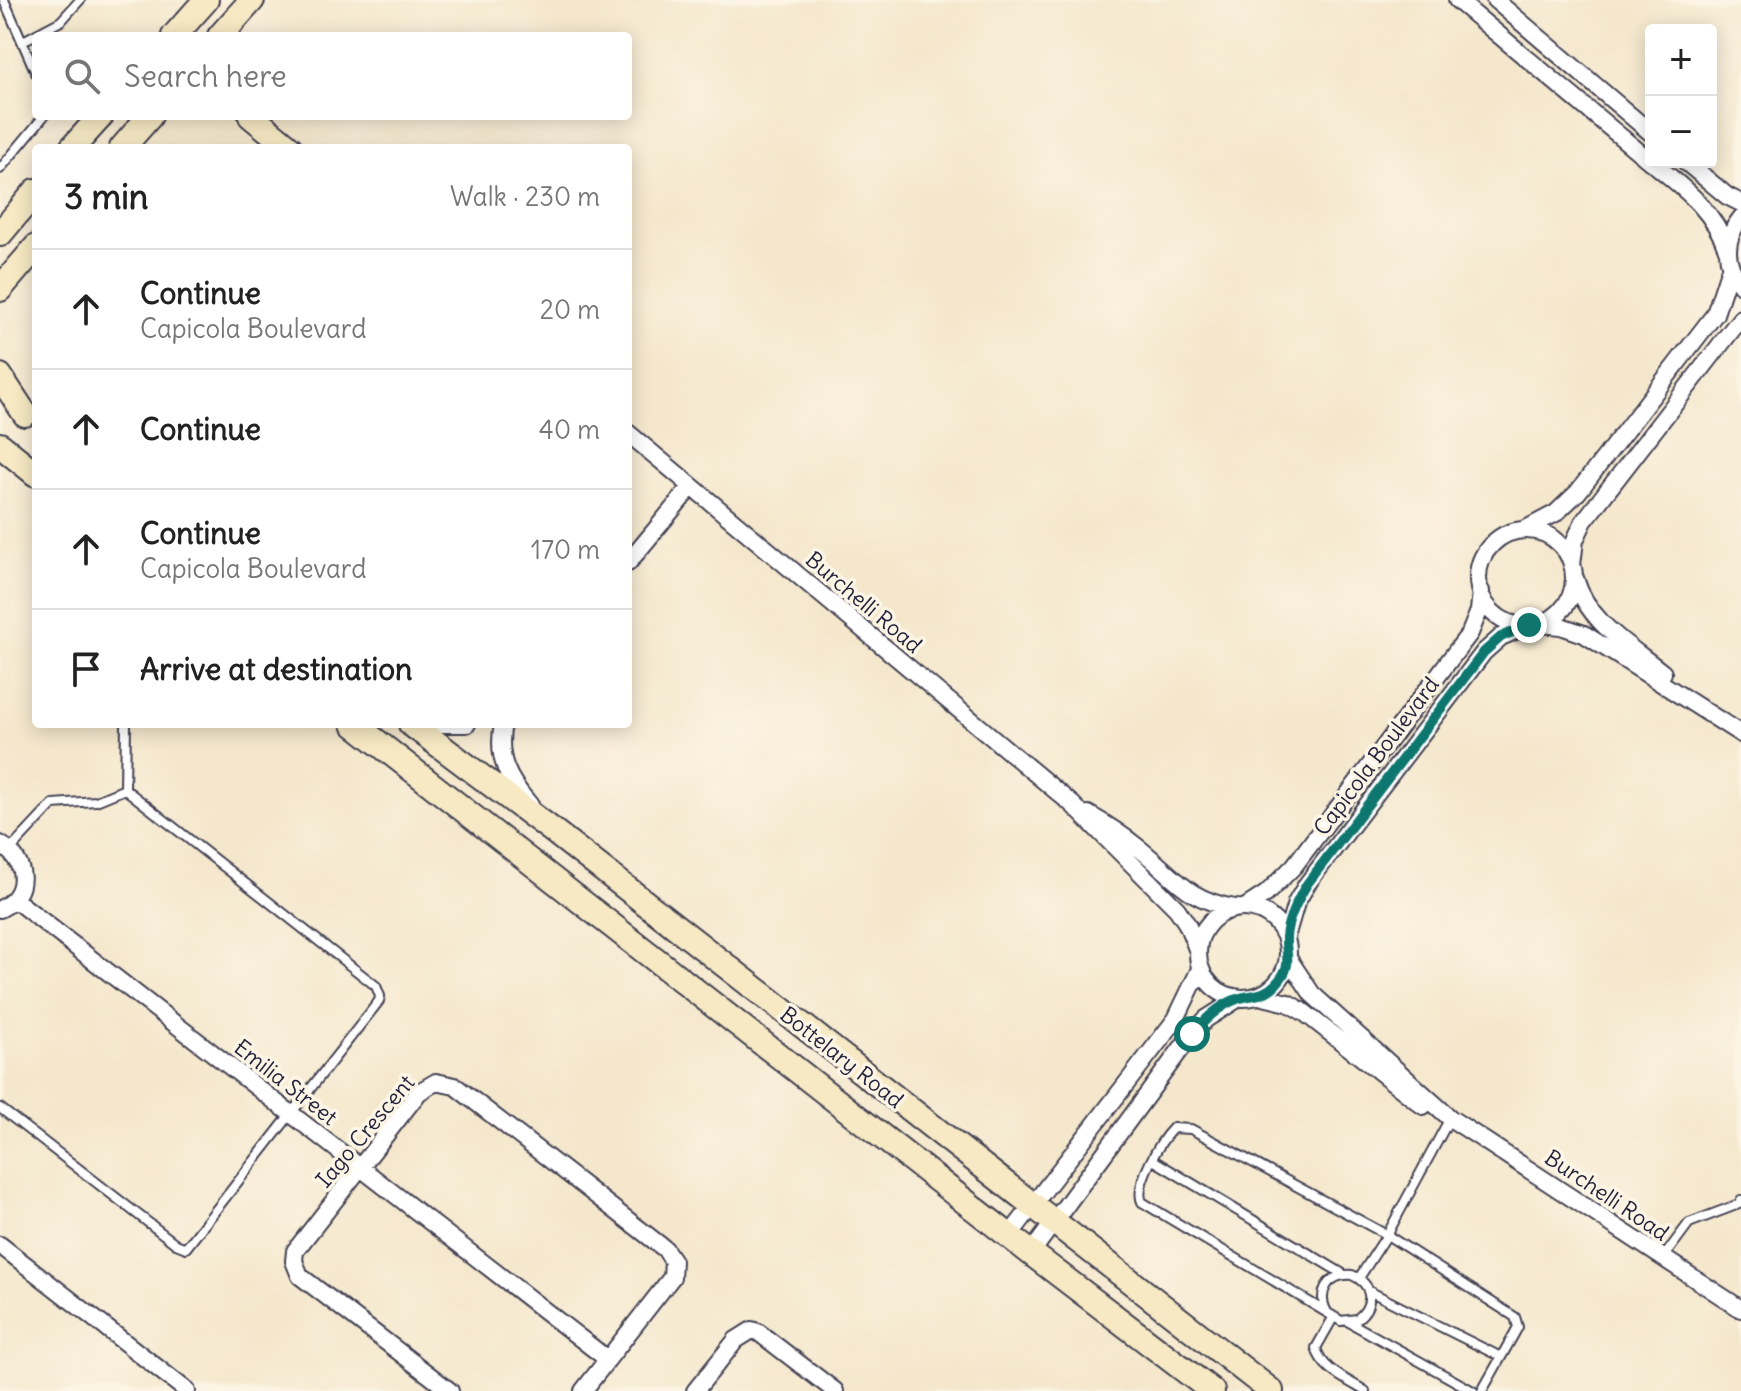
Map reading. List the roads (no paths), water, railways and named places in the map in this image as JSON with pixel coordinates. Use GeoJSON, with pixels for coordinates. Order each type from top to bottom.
{"type":"FeatureCollection","features":[{"type":"Feature","properties":{"kind":"main road"},"geometry":{"type":"LineString","coordinates":[[178,32],[206,0]]}},
{"type":"Feature","properties":{"kind":"main road"},"geometry":{"type":"LineString","coordinates":[[224,32],[252,0]]}},
{"type":"Feature","properties":{"kind":"main road"},"geometry":{"type":"LineString","coordinates":[[233,32],[252,0]]}},
{"type":"Feature","properties":{"kind":"main road"},"geometry":{"type":"LineString","coordinates":[[76,144],[97,120]]}},
{"type":"Feature","properties":{"kind":"main road"},"geometry":{"type":"LineString","coordinates":[[126,144],[146,120]]}},
{"type":"Feature","properties":{"kind":"main road"},"geometry":{"type":"LineString","coordinates":[[256,120],[285,144]]}},
{"type":"Feature","properties":{"kind":"main road"},"geometry":{"type":"LineString","coordinates":[[0,234],[32,196]]}},
{"type":"Feature","properties":{"kind":"main road"},"geometry":{"type":"LineString","coordinates":[[0,302],[6,282],[32,252]]}},
{"type":"Feature","properties":{"kind":"main road"},"geometry":{"type":"LineString","coordinates":[[0,376],[31,418]]}},
{"type":"Feature","properties":{"kind":"main road"},"geometry":{"type":"LineString","coordinates":[[0,395],[31,418]]}},
{"type":"Feature","properties":{"kind":"main road"},"geometry":{"type":"LineString","coordinates":[[0,445],[32,471]]}},
{"type":"Feature","properties":{"kind":"main road","name":"Bottelary Road"},"geometry":{"type":"LineString","coordinates":[[359,728],[1212,1391]]}},
{"type":"Feature","properties":{"kind":"main road","name":"Bottelary Road"},"geometry":{"type":"LineString","coordinates":[[416,728],[552,830],[1271,1391]]}},
{"type":"Feature","properties":{"kind":"street"},"geometry":{"type":"LineString","coordinates":[[1457,0],[1645,157]]}},
{"type":"Feature","properties":{"kind":"street"},"geometry":{"type":"LineString","coordinates":[[1495,0],[1645,128]]}},
{"type":"Feature","properties":{"kind":"street"},"geometry":{"type":"LineString","coordinates":[[1658,168],[1706,209],[1719,229],[1730,268],[1724,294],[1715,314],[1578,492],[1556,513],[1524,530],[1503,536],[1487,550],[1479,570],[1481,591],[1485,601],[1499,617],[1519,625],[1561,626],[1584,634],[1741,734]]}},
{"type":"Feature","properties":{"kind":"street"},"geometry":{"type":"LineString","coordinates":[[1693,168],[1727,196],[1741,203]]}},
{"type":"Feature","properties":{"kind":"street"},"geometry":{"type":"LineString","coordinates":[[1727,249],[1732,230],[1741,218]]}},
{"type":"Feature","properties":{"kind":"street"},"geometry":{"type":"LineString","coordinates":[[1730,268],[1741,285]]}},
{"type":"Feature","properties":{"kind":"street"},"geometry":{"type":"LineString","coordinates":[[1534,625],[1550,620],[1565,606],[1573,586],[1575,540],[1584,521],[1741,318]]}},
{"type":"Feature","properties":{"kind":"street","name":"Burchelli Road"},"geometry":{"type":"LineString","coordinates":[[632,436],[1073,805],[1177,909],[1197,949]]}},
{"type":"Feature","properties":{"kind":"street"},"geometry":{"type":"LineString","coordinates":[[632,558],[691,487]]}},
{"type":"Feature","properties":{"kind":"street"},"geometry":{"type":"LineString","coordinates":[[1524,530],[1554,539],[1568,555],[1582,597],[1595,616],[1723,723]]}},
{"type":"Feature","properties":{"kind":"street","name":"Capicola Boulevard"},"geometry":{"type":"LineString","coordinates":[[1241,908],[1266,894],[1294,866],[1468,636],[1479,611],[1481,591]]}},
{"type":"Feature","properties":{"kind":"street","name":"Capicola Boulevard"},"geometry":{"type":"LineString","coordinates":[[1286,937],[1296,903],[1307,884],[1484,652],[1501,637],[1534,625]]}},
{"type":"Feature","properties":{"kind":"street"},"geometry":{"type":"LineString","coordinates":[[502,728],[499,742],[507,774],[552,830]]}},
{"type":"Feature","properties":{"kind":"street","name":"Burchelli Road"},"geometry":{"type":"LineString","coordinates":[[1073,805],[1110,826],[1141,849],[1190,893],[1219,905],[1241,908]]}},
{"type":"Feature","properties":{"kind":"street"},"geometry":{"type":"LineString","coordinates":[[0,909],[14,899],[22,878],[21,867],[5,847]]}},
{"type":"Feature","properties":{"kind":"street","name":"Emilia Street"},"geometry":{"type":"LineString","coordinates":[[14,899],[607,1359]]}},
{"type":"Feature","properties":{"kind":"street"},"geometry":{"type":"LineString","coordinates":[[1241,908],[1266,914],[1281,928],[1286,937],[1288,958],[1282,977],[1268,991],[1259,996],[1239,998],[1220,992],[1205,978],[1200,969],[1197,949],[1204,930],[1217,915],[1241,908]]}},
{"type":"Feature","properties":{"kind":"street","name":"Burchelli Road"},"geometry":{"type":"LineString","coordinates":[[1288,958],[1312,994],[1450,1118],[1741,1309]]}},
{"type":"Feature","properties":{"kind":"street"},"geometry":{"type":"LineString","coordinates":[[1009,1236],[1176,1019],[1200,969]]}},
{"type":"Feature","properties":{"kind":"street","name":"Burchelli Road"},"geometry":{"type":"LineString","coordinates":[[1259,996],[1288,1003],[1305,1013],[1425,1107],[1450,1118]]}},
{"type":"Feature","properties":{"kind":"street"},"geometry":{"type":"LineString","coordinates":[[1031,1253],[1192,1034],[1206,1019],[1239,998]]}},
{"type":"Feature","properties":{"kind":"street","name":"Iago Crescent"},"geometry":{"type":"LineString","coordinates":[[450,1391],[300,1276],[296,1269],[295,1251],[419,1092],[430,1084],[445,1082],[455,1086],[665,1249],[673,1261],[672,1277],[583,1391]]}},
{"type":"Feature","properties":{"kind":"street"},"geometry":{"type":"LineString","coordinates":[[0,1245],[187,1391]]}},
{"type":"Feature","properties":{"kind":"street"},"geometry":{"type":"LineString","coordinates":[[695,1391],[736,1340],[752,1330],[835,1391]]}},
{"type":"Feature","properties":{"kind":"lane"},"geometry":{"type":"LineString","coordinates":[[4,0],[32,63]]}},
{"type":"Feature","properties":{"kind":"lane"},"geometry":{"type":"LineString","coordinates":[[40,32],[61,21],[80,0]]}},
{"type":"Feature","properties":{"kind":"lane"},"geometry":{"type":"LineString","coordinates":[[23,41],[32,36]]}},
{"type":"Feature","properties":{"kind":"lane"},"geometry":{"type":"LineString","coordinates":[[0,169],[41,120]]}},
{"type":"Feature","properties":{"kind":"lane"},"geometry":{"type":"LineString","coordinates":[[125,789],[126,728]]}},
{"type":"Feature","properties":{"kind":"lane"},"geometry":{"type":"LineString","coordinates":[[5,847],[53,804],[96,801],[125,789]]}},
{"type":"Feature","properties":{"kind":"lane"},"geometry":{"type":"LineString","coordinates":[[0,1108],[176,1244],[186,1248],[379,1001],[379,991],[364,976],[125,789]]}},
{"type":"Feature","properties":{"kind":"lane"},"geometry":{"type":"LineString","coordinates":[[1359,1278],[1387,1235],[1450,1118]]}},
{"type":"Feature","properties":{"kind":"lane"},"geometry":{"type":"LineString","coordinates":[[1473,1391],[1349,1322],[1330,1315],[1142,1202],[1140,1188],[1163,1139],[1173,1128],[1191,1129],[1387,1235],[1515,1317],[1518,1327],[1482,1391]]}},
{"type":"Feature","properties":{"kind":"lane"},"geometry":{"type":"LineString","coordinates":[[1153,1160],[1343,1274],[1359,1278],[1369,1291],[1501,1357]]}},
{"type":"Feature","properties":{"kind":"lane"},"geometry":{"type":"LineString","coordinates":[[1662,1258],[1689,1223],[1740,1203]]}},
{"type":"Feature","properties":{"kind":"lane"},"geometry":{"type":"LineString","coordinates":[[1343,1274],[1335,1277],[1324,1289],[1322,1297],[1330,1315],[1316,1348],[1325,1366],[1365,1391]]}},
{"type":"Feature","properties":{"kind":"lane"},"geometry":{"type":"LineString","coordinates":[[1349,1322],[1364,1314],[1368,1307],[1369,1291]]}}]}
